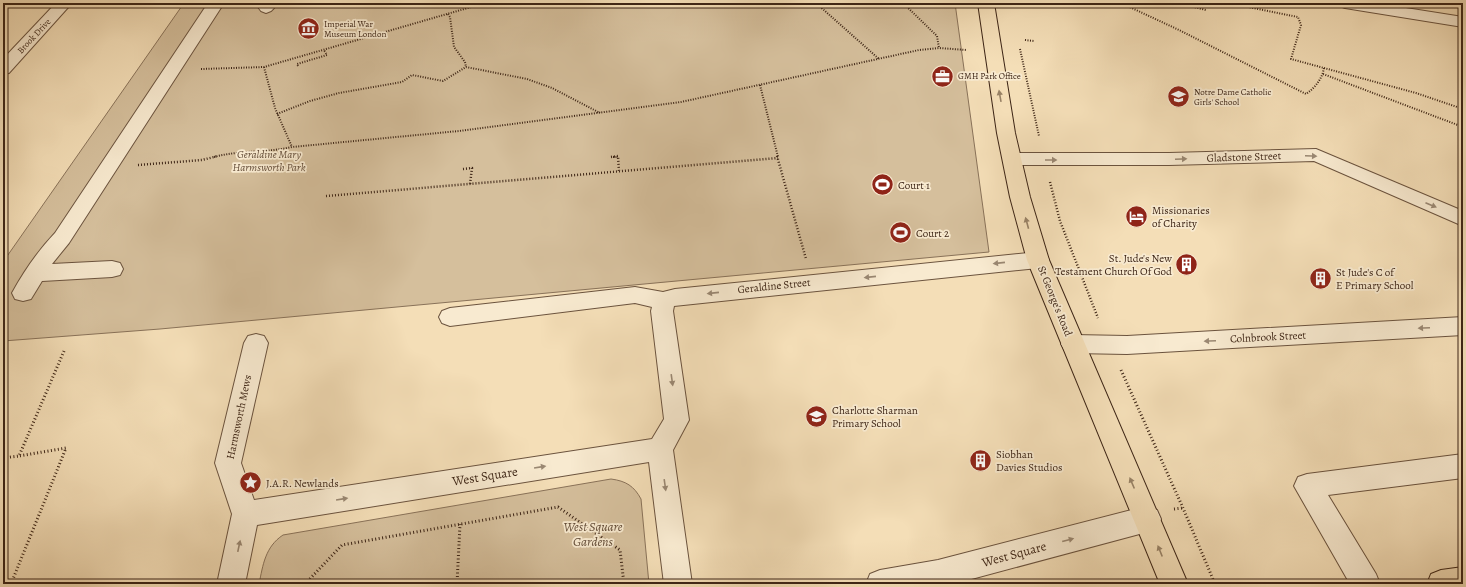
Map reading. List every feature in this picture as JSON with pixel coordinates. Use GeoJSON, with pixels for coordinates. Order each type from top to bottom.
{"type":"FeatureCollection","features":[{"type":"Feature","properties":{"kind":"main road","name":"St George's Road"},"geometry":{"type":"LineString","coordinates":[[986,3],[990,38],[1012,159],[1024,213],[1038,260],[1174,584]]}},
{"type":"Feature","properties":{"kind":"main road"},"geometry":{"type":"LineString","coordinates":[[1440,584],[1463,581]]}},
{"type":"Feature","properties":{"kind":"street","name":"Brook Drive"},"geometry":{"type":"LineString","coordinates":[[3,69],[64,3]]}},
{"type":"Feature","properties":{"kind":"street"},"geometry":{"type":"LineString","coordinates":[[23,293],[46,256],[62,238],[216,3]]}},
{"type":"Feature","properties":{"kind":"street"},"geometry":{"type":"LineString","coordinates":[[1345,3],[1463,22]]}},
{"type":"Feature","properties":{"kind":"street","name":"Gladstone Street"},"geometry":{"type":"LineString","coordinates":[[1012,159],[1169,159],[1316,155],[1463,219]]}},
{"type":"Feature","properties":{"kind":"street","name":"Geraldine Street"},"geometry":{"type":"LineString","coordinates":[[664,301],[674,297],[1038,260]]}},
{"type":"Feature","properties":{"kind":"street"},"geometry":{"type":"LineString","coordinates":[[35,273],[112,269]]}},
{"type":"Feature","properties":{"kind":"street"},"geometry":{"type":"LineString","coordinates":[[450,317],[635,295],[664,301],[662,311],[677,420],[660,449],[678,584]]}},
{"type":"Feature","properties":{"kind":"street","name":"Colnbrook Street"},"geometry":{"type":"LineString","coordinates":[[1073,344],[1110,346],[1463,326]]}},
{"type":"Feature","properties":{"kind":"street","name":"Harmsworth Mews"},"geometry":{"type":"LineString","coordinates":[[246,514],[228,463],[256,343]]}},
{"type":"Feature","properties":{"kind":"street","name":"West Square"},"geometry":{"type":"LineString","coordinates":[[246,514],[660,449]]}},
{"type":"Feature","properties":{"kind":"street"},"geometry":{"type":"LineString","coordinates":[[1366,584],[1306,486],[1463,466]]}},
{"type":"Feature","properties":{"kind":"street"},"geometry":{"type":"LineString","coordinates":[[231,584],[246,514]]}},
{"type":"Feature","properties":{"kind":"street","name":"West Square"},"geometry":{"type":"LineString","coordinates":[[880,584],[939,579],[1147,518]]}},
{"type":"Feature","properties":{"kind":"path"},"geometry":{"type":"LineString","coordinates":[[172,70],[264,67],[485,3]]}},
{"type":"Feature","properties":{"kind":"path"},"geometry":{"type":"LineString","coordinates":[[816,3],[879,59]]}},
{"type":"Feature","properties":{"kind":"path"},"geometry":{"type":"LineString","coordinates":[[903,3],[937,36],[939,48]]}},
{"type":"Feature","properties":{"kind":"path"},"geometry":{"type":"LineString","coordinates":[[1121,3],[1179,30],[1306,94],[1311,91],[1323,74],[1324,68]]}},
{"type":"Feature","properties":{"kind":"path"},"geometry":{"type":"LineString","coordinates":[[1178,3],[1206,10]]}},
{"type":"Feature","properties":{"kind":"path"},"geometry":{"type":"LineString","coordinates":[[1228,3],[1298,17],[1301,25],[1292,59],[1416,93],[1463,109]]}},
{"type":"Feature","properties":{"kind":"path"},"geometry":{"type":"LineString","coordinates":[[448,14],[450,17],[454,47],[466,62],[466,67]]}},
{"type":"Feature","properties":{"kind":"path"},"geometry":{"type":"LineString","coordinates":[[1025,40],[1034,41]]}},
{"type":"Feature","properties":{"kind":"path"},"geometry":{"type":"LineString","coordinates":[[1019,44],[1044,160],[1060,221],[1090,301],[1184,508],[1215,584]]}},
{"type":"Feature","properties":{"kind":"path"},"geometry":{"type":"LineString","coordinates":[[108,168],[202,160],[225,154],[279,150],[292,147],[459,131],[601,113],[681,102],[919,50],[939,48],[970,50]]}},
{"type":"Feature","properties":{"kind":"path"},"geometry":{"type":"LineString","coordinates":[[298,66],[297,64],[327,55],[324,50]]}},
{"type":"Feature","properties":{"kind":"path"},"geometry":{"type":"LineString","coordinates":[[264,67],[268,91],[276,114],[292,147]]}},
{"type":"Feature","properties":{"kind":"path"},"geometry":{"type":"LineString","coordinates":[[276,114],[310,101],[339,93],[402,82],[412,76],[442,81],[466,67],[527,79],[552,88],[601,113]]}},
{"type":"Feature","properties":{"kind":"path"},"geometry":{"type":"LineString","coordinates":[[1323,74],[1463,126]]}},
{"type":"Feature","properties":{"kind":"path"},"geometry":{"type":"LineString","coordinates":[[760,85],[778,158],[812,282]]}},
{"type":"Feature","properties":{"kind":"path"},"geometry":{"type":"LineString","coordinates":[[611,157],[618,156],[619,172]]}},
{"type":"Feature","properties":{"kind":"path"},"geometry":{"type":"LineString","coordinates":[[326,196],[778,158]]}},
{"type":"Feature","properties":{"kind":"path"},"geometry":{"type":"LineString","coordinates":[[463,169],[472,168],[470,184]]}},
{"type":"Feature","properties":{"kind":"path"},"geometry":{"type":"LineString","coordinates":[[19,456],[64,351]]}},
{"type":"Feature","properties":{"kind":"path"},"geometry":{"type":"LineString","coordinates":[[3,458],[66,448],[11,584]]}},
{"type":"Feature","properties":{"kind":"path"},"geometry":{"type":"LineString","coordinates":[[305,584],[342,545],[558,507],[620,550],[624,584]]}},
{"type":"Feature","properties":{"kind":"path"},"geometry":{"type":"LineString","coordinates":[[457,584],[460,524]]}},
{"type":"Feature","properties":{"kind":"green space","name":"Geraldine Mary Harmsworth Park"},"geometry":{"type":"Polygon","coordinates":[[[184,3],[955,3],[989,252],[160,329],[3,341],[3,262],[184,3]]]}},
{"type":"Feature","properties":{"kind":"green space","name":"West Square Gardens"},"geometry":{"type":"Polygon","coordinates":[[[611,479],[621,481],[632,487],[641,499],[649,584],[259,584],[266,557],[272,545],[283,535],[611,479]]]}},
{"type":"Feature","properties":{"kind":"place","name":"Imperial War Museum London"},"geometry":{"type":"Point","coordinates":[309,29]}},
{"type":"Feature","properties":{"kind":"place","name":"GMH Park Office"},"geometry":{"type":"Point","coordinates":[943,76]}},
{"type":"Feature","properties":{"kind":"place","name":"Notre Dame Catholic Girls' School"},"geometry":{"type":"Point","coordinates":[1178,97]}},
{"type":"Feature","properties":{"kind":"place","name":"Court 1"},"geometry":{"type":"Point","coordinates":[883,185]}},
{"type":"Feature","properties":{"kind":"place","name":"Missionaries of Charity"},"geometry":{"type":"Point","coordinates":[1137,216]}},
{"type":"Feature","properties":{"kind":"place","name":"Court 2"},"geometry":{"type":"Point","coordinates":[900,233]}},
{"type":"Feature","properties":{"kind":"place","name":"St. Jude's New Testament Church Of God"},"geometry":{"type":"Point","coordinates":[1187,264]}},
{"type":"Feature","properties":{"kind":"place","name":"St Jude's C of E Primary School"},"geometry":{"type":"Point","coordinates":[1321,278]}},
{"type":"Feature","properties":{"kind":"place","name":"Charlotte Sharman Primary School"},"geometry":{"type":"Point","coordinates":[817,416]}},
{"type":"Feature","properties":{"kind":"place","name":"Siobhan Davies Studios"},"geometry":{"type":"Point","coordinates":[980,460]}},
{"type":"Feature","properties":{"kind":"place","name":"J.A.R. Newlands"},"geometry":{"type":"Point","coordinates":[251,483]}}]}
